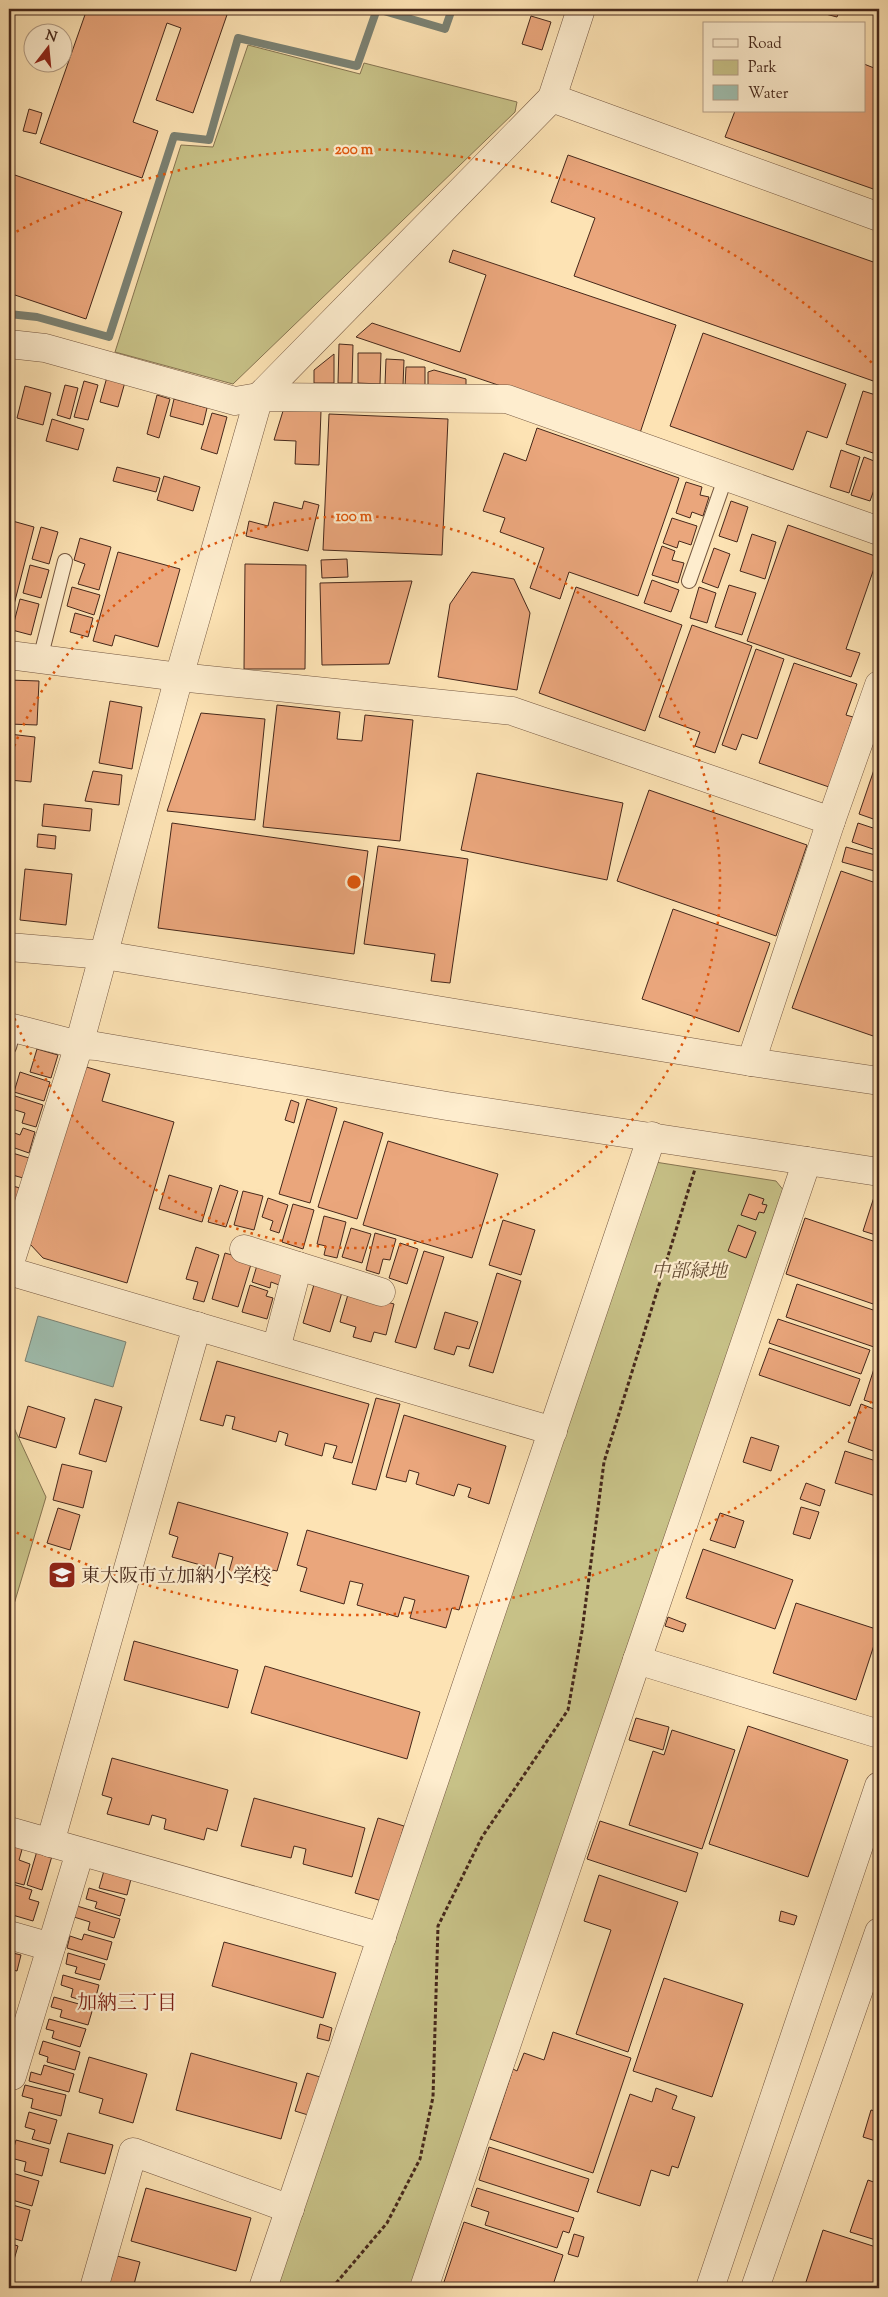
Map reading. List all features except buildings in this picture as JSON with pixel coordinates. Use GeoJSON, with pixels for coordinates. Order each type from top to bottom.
{"type":"FeatureCollection","features":[{"type":"Feature","properties":{"kind":"street"},"geometry":{"type":"LineString","coordinates":[[9,1266],[104,955],[179,676],[259,397],[552,98],[581,9]]}},
{"type":"Feature","properties":{"kind":"street"},"geometry":{"type":"LineString","coordinates":[[552,98],[879,217]]}},
{"type":"Feature","properties":{"kind":"street"},"geometry":{"type":"LineString","coordinates":[[9,344],[45,348],[235,401],[259,397],[507,399],[879,531]]}},
{"type":"Feature","properties":{"kind":"street"},"geometry":{"type":"LineString","coordinates":[[9,655],[179,676],[512,711],[831,822]]}},
{"type":"Feature","properties":{"kind":"street"},"geometry":{"type":"LineString","coordinates":[[751,1062],[879,685]]}},
{"type":"Feature","properties":{"kind":"street"},"geometry":{"type":"LineString","coordinates":[[9,947],[104,955],[751,1062],[879,1081]]}},
{"type":"Feature","properties":{"kind":"street"},"geometry":{"type":"LineString","coordinates":[[11,1034],[78,1045],[96,1046],[447,1106],[879,1172]]}},
{"type":"Feature","properties":{"kind":"street"},"geometry":{"type":"LineString","coordinates":[[263,2288],[652,1136]]}},
{"type":"Feature","properties":{"kind":"street"},"geometry":{"type":"LineString","coordinates":[[424,2288],[807,1162]]}},
{"type":"Feature","properties":{"kind":"street"},"geometry":{"type":"LineString","coordinates":[[244,1249],[381,1292]]}},
{"type":"Feature","properties":{"kind":"street"},"geometry":{"type":"LineString","coordinates":[[276,1349],[298,1266]]}},
{"type":"Feature","properties":{"kind":"street"},"geometry":{"type":"LineString","coordinates":[[9,1271],[553,1431]]}},
{"type":"Feature","properties":{"kind":"street"},"geometry":{"type":"LineString","coordinates":[[50,1843],[197,1326]]}},
{"type":"Feature","properties":{"kind":"street"},"geometry":{"type":"LineString","coordinates":[[637,1660],[879,1734]]}},
{"type":"Feature","properties":{"kind":"street"},"geometry":{"type":"LineString","coordinates":[[710,2288],[879,1786]]}},
{"type":"Feature","properties":{"kind":"street"},"geometry":{"type":"LineString","coordinates":[[9,1831],[382,1937]]}},
{"type":"Feature","properties":{"kind":"street"},"geometry":{"type":"LineString","coordinates":[[13,2060],[51,1948],[80,1852]]}},
{"type":"Feature","properties":{"kind":"street"},"geometry":{"type":"LineString","coordinates":[[755,2288],[879,1932]]}},
{"type":"Feature","properties":{"kind":"street"},"geometry":{"type":"LineString","coordinates":[[9,1935],[51,1948]]}},
{"type":"Feature","properties":{"kind":"street"},"geometry":{"type":"LineString","coordinates":[[94,2288],[134,2152],[290,2209]]}},
{"type":"Feature","properties":{"kind":"lane"},"geometry":{"type":"LineString","coordinates":[[689,581],[726,476]]}},
{"type":"Feature","properties":{"kind":"lane"},"geometry":{"type":"LineString","coordinates":[[40,659],[65,561]]}},
{"type":"Feature","properties":{"kind":"path"},"geometry":{"type":"LineString","coordinates":[[332,2288],[387,2223],[420,2160],[433,2097],[438,1926],[482,1837],[568,1710],[582,1631],[604,1462],[704,1145]]}},
{"type":"Feature","properties":{"kind":"green space"},"geometry":{"type":"Polygon","coordinates":[[[248,45],[360,74],[364,63],[517,102],[515,112],[233,384],[115,352],[181,145],[213,147],[248,45]]]}},
{"type":"Feature","properties":{"kind":"green space","name":"中部緑地"},"geometry":{"type":"Polygon","coordinates":[[[655,1162],[776,1181],[785,1192],[413,2288],[276,2288],[655,1162]]]}},
{"type":"Feature","properties":{"kind":"green space"},"geometry":{"type":"Polygon","coordinates":[[[9,1417],[46,1497],[9,1621],[9,1417]]]}},
{"type":"Feature","properties":{"kind":"water"},"geometry":{"type":"Polygon","coordinates":[[[38,1316],[126,1342],[113,1387],[25,1361],[38,1316]]]}},
{"type":"Feature","properties":{"kind":"waterway"},"geometry":{"type":"LineString","coordinates":[[9,314],[37,317],[109,337],[174,136],[209,140],[238,38],[357,66],[377,9],[445,29],[452,9]]}},
{"type":"Feature","properties":{"kind":"place","name":"東大阪市立加納小学校"},"geometry":{"type":"Point","coordinates":[62,1575]}},
{"type":"Feature","properties":{"kind":"district","name":"加納三丁目"},"geometry":{"type":"Point","coordinates":[127,2002]}}]}
